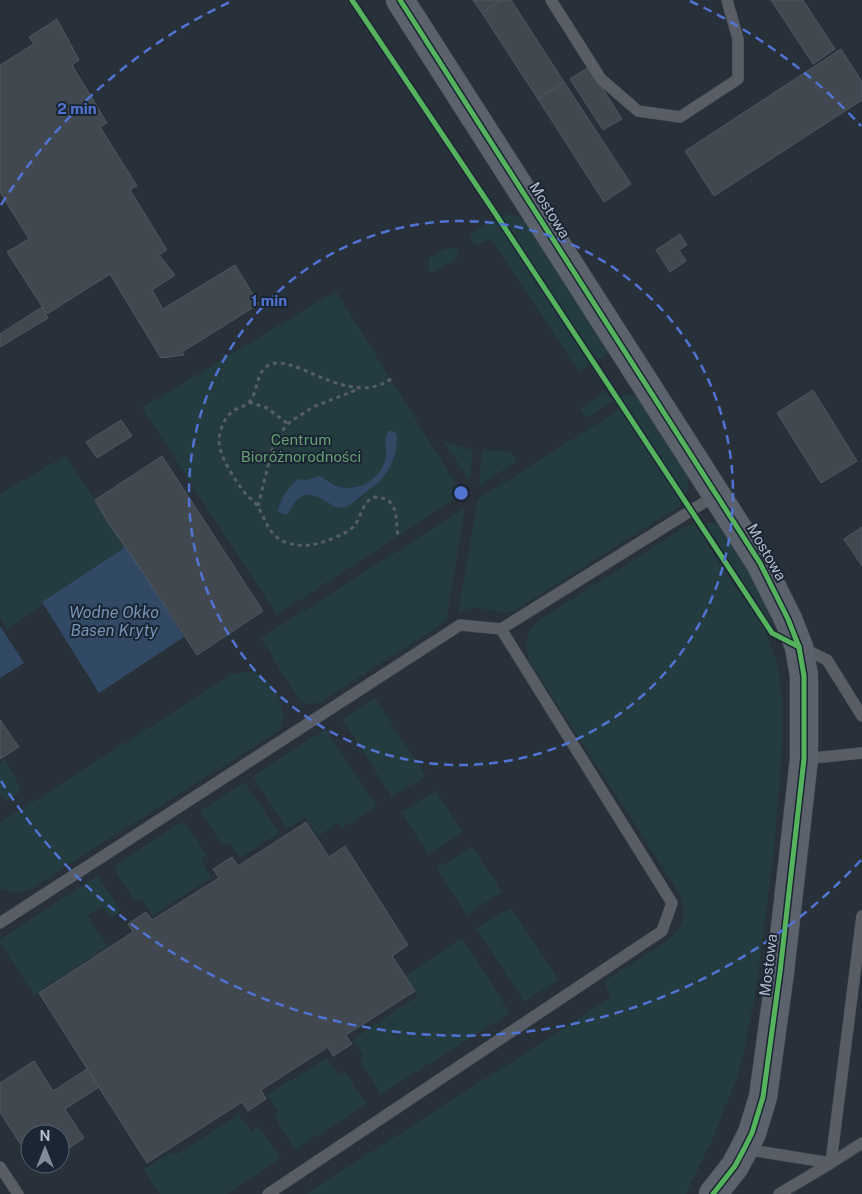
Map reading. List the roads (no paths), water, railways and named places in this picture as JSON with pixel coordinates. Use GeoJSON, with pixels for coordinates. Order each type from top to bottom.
{"type":"FeatureCollection","features":[{"type":"Feature","properties":{"kind":"street","name":"Mostowa"},"geometry":{"type":"LineString","coordinates":[[400,0],[760,563],[788,619],[799,647],[804,676],[804,759],[763,1097],[752,1133],[735,1166],[713,1194]]}},
{"type":"Feature","properties":{"kind":"lane"},"geometry":{"type":"LineString","coordinates":[[551,0],[601,79],[638,111],[680,117],[738,79],[738,39],[727,0]]}},
{"type":"Feature","properties":{"kind":"lane"},"geometry":{"type":"LineString","coordinates":[[0,923],[460,625],[501,629],[717,494]]}},
{"type":"Feature","properties":{"kind":"lane"},"geometry":{"type":"LineString","coordinates":[[268,1194],[662,931],[672,903],[501,629]]}},
{"type":"Feature","properties":{"kind":"lane"},"geometry":{"type":"LineString","coordinates":[[799,647],[827,660],[862,716]]}},
{"type":"Feature","properties":{"kind":"lane"},"geometry":{"type":"LineString","coordinates":[[804,759],[862,753]]}},
{"type":"Feature","properties":{"kind":"lane"},"geometry":{"type":"LineString","coordinates":[[831,1163],[862,916]]}},
{"type":"Feature","properties":{"kind":"lane"},"geometry":{"type":"LineString","coordinates":[[779,1194],[796,1190],[831,1163],[862,1143]]}},
{"type":"Feature","properties":{"kind":"lane"},"geometry":{"type":"LineString","coordinates":[[744,1148],[831,1163]]}},
{"type":"Feature","properties":{"kind":"lane"},"geometry":{"type":"LineString","coordinates":[[0,1167],[18,1194]]}},
{"type":"Feature","properties":{"kind":"water"},"geometry":{"type":"Polygon","coordinates":[[[390,430],[396,433],[397,446],[390,467],[378,483],[352,504],[339,508],[318,497],[307,495],[293,504],[288,514],[278,511],[286,493],[299,479],[307,480],[319,476],[336,486],[344,488],[353,488],[368,483],[380,472],[384,464],[386,454],[385,437],[390,430]]]}},
{"type":"Feature","properties":{"kind":"water","name":"Wodne Okko Basen Kryty"},"geometry":{"type":"Polygon","coordinates":[[[127,546],[184,637],[99,693],[42,602],[127,546]]]}},
{"type":"Feature","properties":{"kind":"water"},"geometry":{"type":"Polygon","coordinates":[[[0,626],[24,663],[0,678],[0,626]]]}},
{"type":"Feature","properties":{"kind":"park label","name":"Centrum Bioróżnorodności"},"geometry":{"type":"Point","coordinates":[301,448]}}]}
